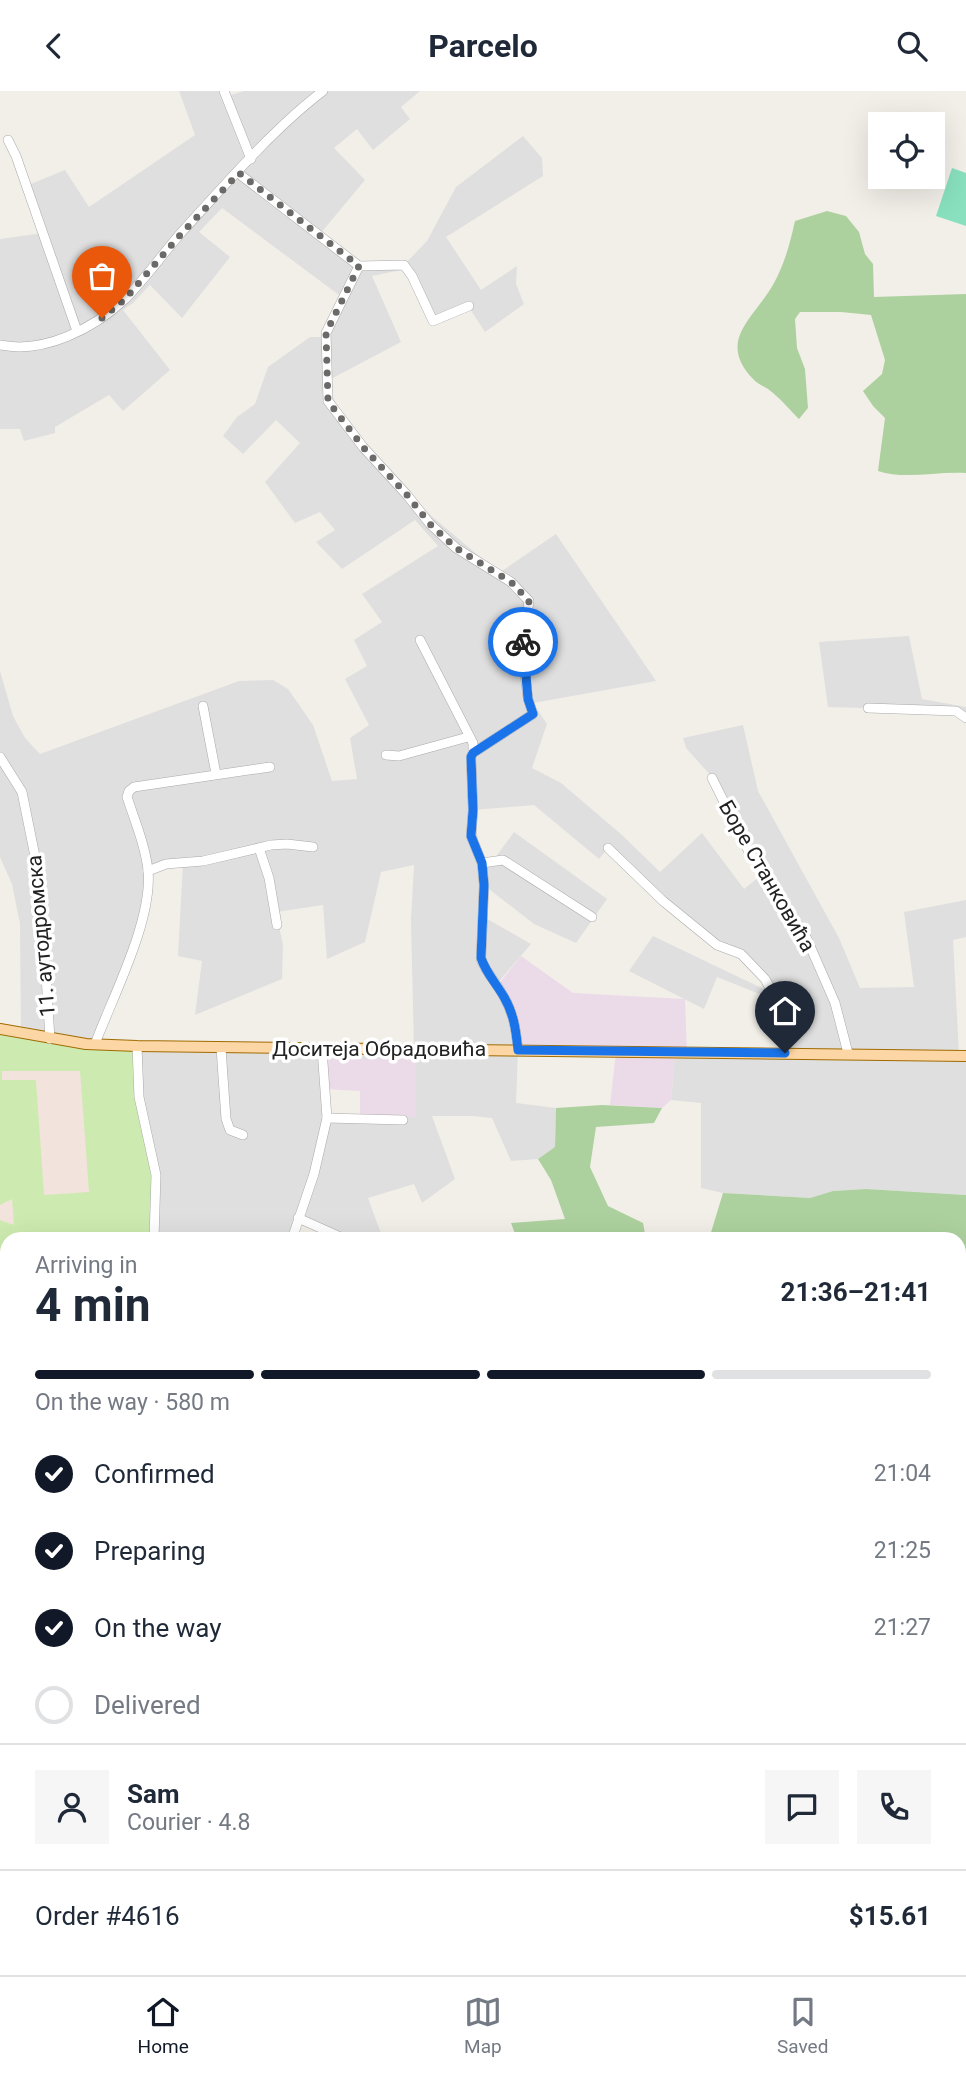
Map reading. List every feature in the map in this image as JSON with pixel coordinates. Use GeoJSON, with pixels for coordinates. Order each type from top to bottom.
{"type":"FeatureCollection","features":[{"type":"Feature","properties":{"kind":"main road","name":"Доситеја Обрадовића"},"geometry":{"type":"LineString","coordinates":[[0,1030],[90,1044],[137,1047],[966,1056]]}},
{"type":"Feature","properties":{"kind":"street"},"geometry":{"type":"LineString","coordinates":[[224,91],[251,159]]}},
{"type":"Feature","properties":{"kind":"street"},"geometry":{"type":"LineString","coordinates":[[0,345],[15,348],[58,341],[102,318],[125,299],[251,159],[307,103],[323,91]]}},
{"type":"Feature","properties":{"kind":"street"},"geometry":{"type":"LineString","coordinates":[[8,140],[77,331]]}},
{"type":"Feature","properties":{"kind":"street"},"geometry":{"type":"LineString","coordinates":[[239,173],[359,266],[404,265],[433,321],[468,306]]}},
{"type":"Feature","properties":{"kind":"street"},"geometry":{"type":"LineString","coordinates":[[359,266],[326,333],[328,401],[363,447],[430,524],[456,548],[511,582],[529,601],[522,647],[528,699],[533,714],[473,753]]}},
{"type":"Feature","properties":{"kind":"street"},"geometry":{"type":"LineString","coordinates":[[420,640],[472,743],[471,836],[482,863],[484,917],[481,958],[505,998],[515,1022],[518,1050]]}},
{"type":"Feature","properties":{"kind":"street"},"geometry":{"type":"LineString","coordinates":[[204,706],[216,774]]}},
{"type":"Feature","properties":{"kind":"street"},"geometry":{"type":"LineString","coordinates":[[868,708],[956,711],[966,718]]}},
{"type":"Feature","properties":{"kind":"street"},"geometry":{"type":"LineString","coordinates":[[386,755],[399,756],[468,737]]}},
{"type":"Feature","properties":{"kind":"street","name":"11. аутодромска"},"geometry":{"type":"LineString","coordinates":[[0,757],[22,792],[40,881],[50,1039]]}},
{"type":"Feature","properties":{"kind":"street"},"geometry":{"type":"LineString","coordinates":[[90,1044],[142,921],[148,896],[148,871],[143,845],[127,797],[129,791],[134,787],[270,767]]}},
{"type":"Feature","properties":{"kind":"street","name":"Боре Станковића"},"geometry":{"type":"LineString","coordinates":[[712,778],[750,852],[807,939],[835,1003],[848,1053]]}},
{"type":"Feature","properties":{"kind":"street"},"geometry":{"type":"LineString","coordinates":[[148,871],[166,864],[219,858],[286,844],[313,847]]}},
{"type":"Feature","properties":{"kind":"street"},"geometry":{"type":"LineString","coordinates":[[259,848],[269,878],[277,925]]}},
{"type":"Feature","properties":{"kind":"street"},"geometry":{"type":"LineString","coordinates":[[608,848],[663,901],[717,945],[741,954],[765,979],[777,1001],[785,1053]]}},
{"type":"Feature","properties":{"kind":"street"},"geometry":{"type":"LineString","coordinates":[[482,863],[503,860],[592,917]]}},
{"type":"Feature","properties":{"kind":"street"},"geometry":{"type":"LineString","coordinates":[[137,1047],[139,1097],[156,1175],[154,1232]]}},
{"type":"Feature","properties":{"kind":"street"},"geometry":{"type":"LineString","coordinates":[[221,1048],[226,1119],[230,1130],[243,1136]]}},
{"type":"Feature","properties":{"kind":"street"},"geometry":{"type":"LineString","coordinates":[[294,1232],[314,1174],[327,1118],[322,1049]]}},
{"type":"Feature","properties":{"kind":"street"},"geometry":{"type":"LineString","coordinates":[[327,1118],[403,1121]]}},
{"type":"Feature","properties":{"kind":"street"},"geometry":{"type":"LineString","coordinates":[[298,1218],[329,1232]]}},
{"type":"Feature","properties":{"kind":"shaded area"},"geometry":{"type":"Polygon","coordinates":[[[179,91],[224,91],[227,96],[244,91],[420,91],[401,107],[410,119],[373,150],[357,129],[334,148],[365,180],[320,234],[359,266],[404,265],[427,241],[456,187],[523,136],[542,158],[543,176],[446,237],[481,290],[517,266],[516,284],[524,304],[485,332],[468,306],[433,321],[406,269],[372,276],[401,342],[327,381],[342,420],[409,497],[499,573],[556,534],[656,681],[533,703],[547,724],[532,768],[561,783],[622,835],[660,872],[702,833],[744,889],[764,873],[713,778],[686,748],[683,738],[743,725],[758,791],[839,938],[860,988],[914,987],[904,912],[966,900],[966,937],[953,940],[959,1055],[966,1056],[966,1195],[866,1189],[833,1191],[810,1198],[723,1193],[701,1188],[701,1103],[671,1100],[675,1052],[785,1053],[777,1001],[717,977],[704,1009],[629,971],[653,936],[772,993],[741,954],[717,945],[607,849],[599,859],[534,805],[473,810],[482,862],[492,862],[514,832],[607,899],[576,943],[534,924],[485,886],[484,917],[531,944],[496,985],[515,1022],[518,1050],[516,1103],[556,1108],[555,1147],[538,1159],[511,1161],[492,1118],[432,1116],[455,1179],[422,1203],[414,1184],[368,1198],[380,1232],[341,1232],[299,1215],[294,1232],[155,1232],[139,1097],[137,1046],[414,1049],[411,920],[414,865],[381,872],[365,942],[327,959],[323,905],[276,912],[283,945],[282,979],[195,1015],[202,961],[178,956],[183,862],[148,871],[146,909],[95,1044],[21,1034],[20,924],[12,884],[0,857],[0,671],[13,716],[25,738],[40,754],[239,681],[273,680],[288,689],[313,725],[332,781],[357,779],[350,738],[369,725],[345,679],[367,666],[354,640],[382,622],[362,594],[438,546],[415,520],[342,569],[316,542],[335,530],[320,512],[295,523],[265,482],[300,443],[276,420],[243,454],[223,436],[237,417],[255,404],[268,367],[310,337],[323,337],[339,295],[222,208],[199,232],[230,257],[182,318],[150,285],[123,310],[170,370],[123,411],[109,395],[55,427],[55,433],[24,441],[20,429],[0,429],[0,239],[43,233],[26,186],[65,170],[89,207],[195,135],[179,91]],[[324,1059],[328,1118],[416,1117],[324,1059]]]}},
{"type":"Feature","properties":{"kind":"shaded area"},"geometry":{"type":"Polygon","coordinates":[[[909,636],[922,699],[966,707],[966,718],[956,711],[828,707],[819,642],[909,636]]]}},
{"type":"Feature","properties":{"kind":"shaded area"},"geometry":{"type":"Polygon","coordinates":[[[521,956],[573,993],[685,999],[687,1052],[675,1052],[671,1100],[662,1108],[610,1105],[616,1052],[518,1050],[515,1022],[497,986],[521,956]]]}},
{"type":"Feature","properties":{"kind":"shaded area"},"geometry":{"type":"Polygon","coordinates":[[[0,1029],[139,1097],[156,1175],[23,1232],[0,1232],[0,1029]]]}},
{"type":"Feature","properties":{"kind":"shaded area"},"geometry":{"type":"Polygon","coordinates":[[[323,1059],[416,1059],[416,1117],[360,1117],[360,1091],[325,1089],[323,1059]]]}},
{"type":"Feature","properties":{"kind":"green space"},"geometry":{"type":"Polygon","coordinates":[[[952,168],[966,173],[966,226],[936,216],[952,168]]]}},
{"type":"Feature","properties":{"kind":"green space"},"geometry":{"type":"Polygon","coordinates":[[[827,211],[846,216],[859,232],[865,254],[873,264],[874,297],[966,294],[966,473],[899,475],[878,471],[885,418],[863,391],[882,374],[885,360],[871,315],[800,312],[795,319],[797,348],[805,369],[808,408],[799,419],[772,392],[754,380],[743,366],[738,353],[738,341],[742,330],[778,275],[795,221],[827,211]]]}},
{"type":"Feature","properties":{"kind":"green space"},"geometry":{"type":"Polygon","coordinates":[[[0,1029],[137,1046],[139,1097],[156,1175],[154,1232],[0,1232],[0,1220],[14,1225],[12,1199],[0,1205],[0,1029]],[[2,1071],[2,1080],[36,1080],[44,1195],[89,1192],[80,1071],[2,1071]]]}},
{"type":"Feature","properties":{"kind":"green space"},"geometry":{"type":"Polygon","coordinates":[[[602,1105],[662,1108],[654,1123],[596,1127],[590,1167],[608,1206],[643,1223],[645,1232],[514,1232],[511,1223],[565,1219],[551,1180],[538,1159],[555,1147],[556,1108],[602,1105]]]}},
{"type":"Feature","properties":{"kind":"green space"},"geometry":{"type":"Polygon","coordinates":[[[866,1189],[966,1195],[966,1232],[711,1232],[723,1193],[810,1198],[833,1191],[866,1189]]]}},
{"type":"Feature","properties":{"kind":"way so far"},"geometry":{"type":"LineString","coordinates":[[102,318],[125,299],[239,173],[320,234],[359,266],[326,333],[328,401],[363,447],[430,524],[456,548],[511,582],[529,601],[523,642]]}},
{"type":"Feature","properties":{"kind":"route"},"geometry":{"type":"LineString","coordinates":[[523,642],[528,699],[533,714],[473,753],[471,757],[471,836],[482,863],[484,885],[481,958],[505,998],[515,1022],[518,1050],[785,1053]]}}]}
